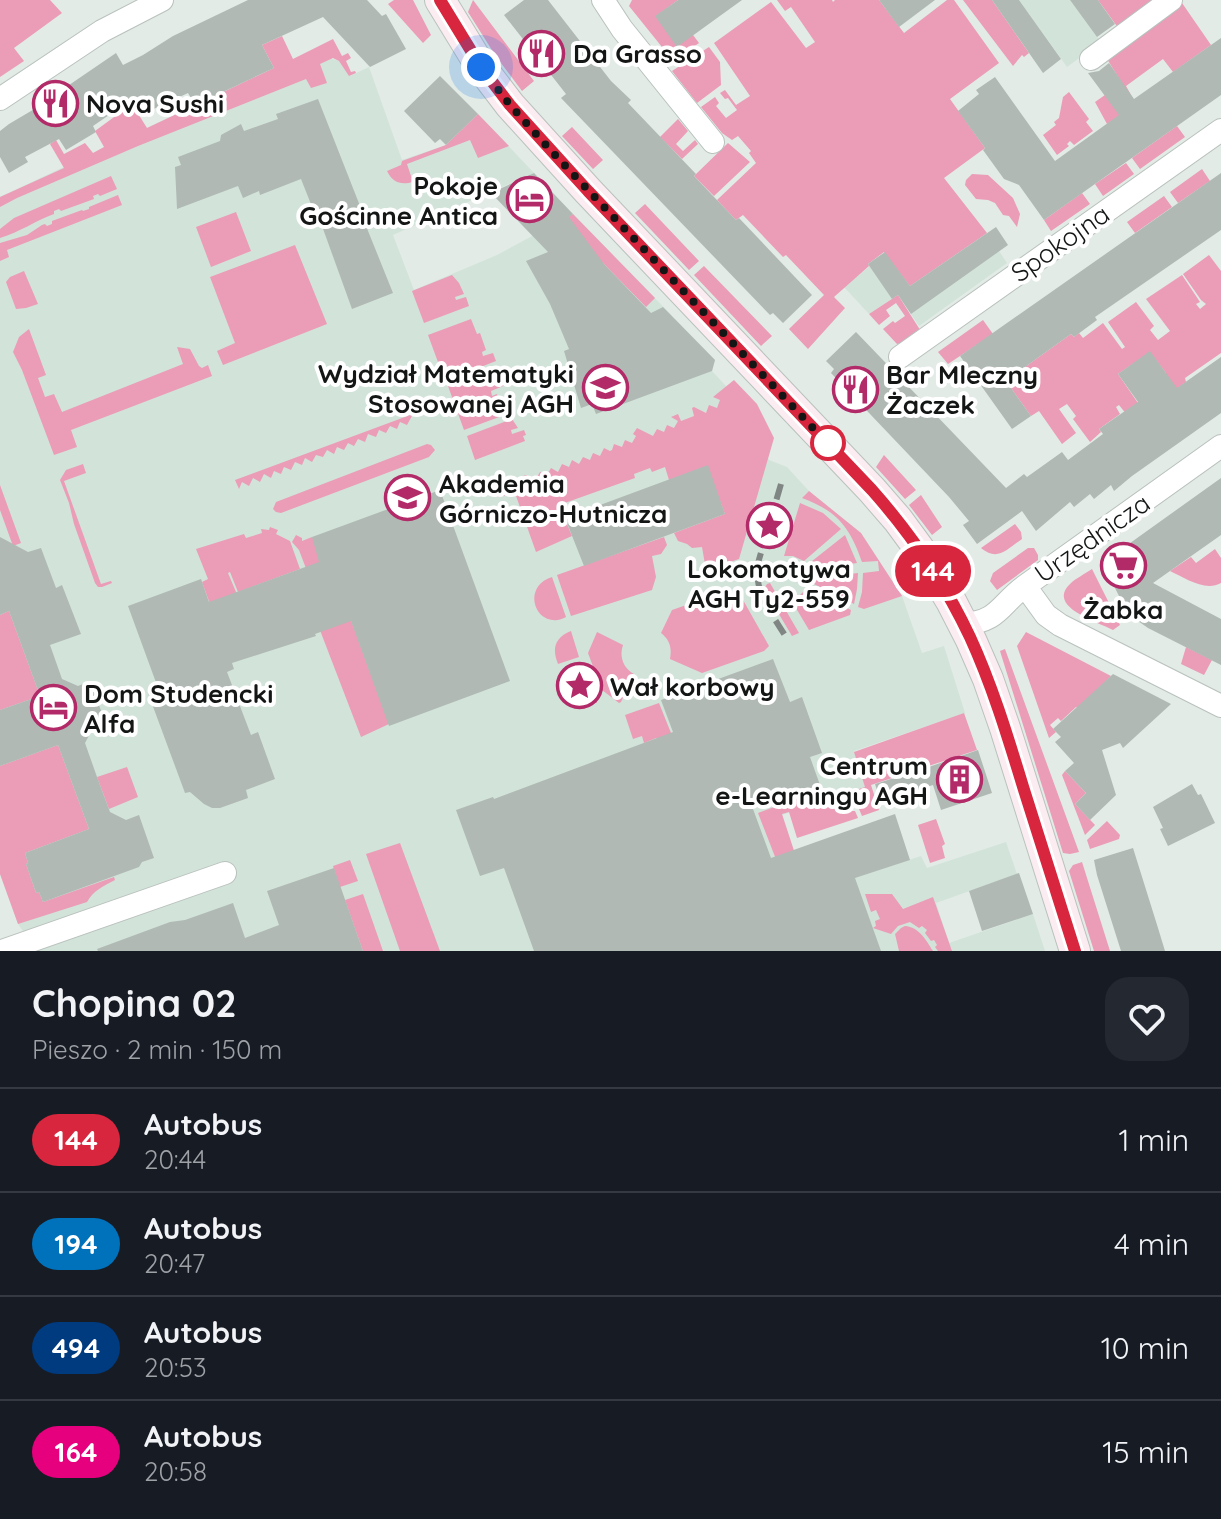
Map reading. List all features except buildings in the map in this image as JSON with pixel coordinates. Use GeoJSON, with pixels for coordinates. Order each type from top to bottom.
{"type":"FeatureCollection","features":[{"type":"Feature","properties":{"kind":"main road"},"geometry":{"type":"LineString","coordinates":[[440,0],[481,67],[510,105],[888,508],[920,550],[963,624],[985,673],[1075,951]]}},
{"type":"Feature","properties":{"kind":"street"},"geometry":{"type":"LineString","coordinates":[[0,99],[102,31],[162,0]]}},
{"type":"Feature","properties":{"kind":"street"},"geometry":{"type":"LineString","coordinates":[[603,0],[622,29],[713,142]]}},
{"type":"Feature","properties":{"kind":"street"},"geometry":{"type":"LineString","coordinates":[[1091,59],[1171,0]]}},
{"type":"Feature","properties":{"kind":"street","name":"Spokojna"},"geometry":{"type":"LineString","coordinates":[[900,357],[1221,130]]}},
{"type":"Feature","properties":{"kind":"street","name":"Urzędnicza"},"geometry":{"type":"LineString","coordinates":[[963,624],[980,622],[1000,611],[1025,586],[1221,446]]}},
{"type":"Feature","properties":{"kind":"street"},"geometry":{"type":"LineString","coordinates":[[1025,586],[1046,615],[1060,625],[1221,706]]}},
{"type":"Feature","properties":{"kind":"street"},"geometry":{"type":"LineString","coordinates":[[2,951],[225,873]]}},
{"type":"Feature","properties":{"kind":"shaded area"},"geometry":{"type":"Polygon","coordinates":[[[0,0],[50,0],[62,13],[14,48],[24,61],[0,77],[0,0]]]}},
{"type":"Feature","properties":{"kind":"shaded area"},"geometry":{"type":"Polygon","coordinates":[[[394,0],[413,0],[431,35],[423,43],[388,4],[394,0]]]}},
{"type":"Feature","properties":{"kind":"shaded area"},"geometry":{"type":"Polygon","coordinates":[[[473,0],[534,81],[522,91],[468,12],[473,0]]]}},
{"type":"Feature","properties":{"kind":"shaded area"},"geometry":{"type":"Polygon","coordinates":[[[632,0],[678,0],[656,16],[693,35],[699,43],[680,56],[666,52],[629,6],[632,0]]]}},
{"type":"Feature","properties":{"kind":"shaded area"},"geometry":{"type":"Polygon","coordinates":[[[777,0],[879,0],[904,33],[947,0],[954,0],[999,63],[950,99],[985,148],[944,178],[987,233],[910,286],[884,252],[834,297],[845,308],[808,349],[789,329],[824,295],[743,215],[736,220],[717,200],[756,163],[749,153],[751,151],[738,136],[732,140],[722,133],[701,107],[715,97],[719,103],[716,106],[726,118],[737,110],[720,93],[725,90],[736,105],[750,96],[714,43],[771,2],[806,48],[815,42],[791,7],[785,11],[777,0]]]}},
{"type":"Feature","properties":{"kind":"shaded area"},"geometry":{"type":"Polygon","coordinates":[[[963,0],[992,0],[1029,53],[1024,57],[1022,55],[1013,66],[963,0]]]}},
{"type":"Feature","properties":{"kind":"shaded area"},"geometry":{"type":"Polygon","coordinates":[[[1019,0],[1070,0],[1101,42],[1067,67],[1019,0]]]}},
{"type":"Feature","properties":{"kind":"shaded area"},"geometry":{"type":"Polygon","coordinates":[[[1098,0],[1157,0],[1119,29],[1098,0]]]}},
{"type":"Feature","properties":{"kind":"shaded area"},"geometry":{"type":"Polygon","coordinates":[[[1182,3],[1211,45],[1173,72],[1163,59],[1126,86],[1136,104],[1107,124],[1095,102],[1122,83],[1107,59],[1182,3]]]}},
{"type":"Feature","properties":{"kind":"shaded area"},"geometry":{"type":"Polygon","coordinates":[[[282,36],[293,59],[333,39],[342,56],[348,53],[351,58],[346,61],[351,72],[356,73],[349,76],[339,61],[333,58],[320,64],[327,83],[311,88],[306,79],[138,146],[0,207],[0,197],[64,168],[50,144],[56,140],[64,154],[85,143],[93,153],[104,147],[95,131],[121,112],[137,112],[147,128],[274,68],[262,45],[282,36]]]}},
{"type":"Feature","properties":{"kind":"shaded area"},"geometry":{"type":"Polygon","coordinates":[[[709,47],[720,62],[721,85],[697,103],[672,71],[709,47]]]}},
{"type":"Feature","properties":{"kind":"shaded area","name":"Akademia Górniczo-Hutnicza"},"geometry":{"type":"Polygon","coordinates":[[[310,51],[339,61],[350,76],[369,67],[402,160],[446,145],[478,114],[534,173],[393,235],[414,290],[497,255],[573,214],[715,360],[712,371],[726,386],[769,460],[787,467],[809,491],[861,533],[902,596],[922,653],[944,646],[965,713],[854,751],[866,787],[782,815],[808,893],[921,856],[927,868],[1006,842],[1017,874],[936,903],[949,943],[1033,914],[1045,951],[37,951],[18,924],[0,874],[0,197],[310,51]]]}},
{"type":"Feature","properties":{"kind":"shaded area"},"geometry":{"type":"Polygon","coordinates":[[[1069,92],[1089,119],[1086,122],[1093,131],[1074,145],[1070,141],[1069,146],[1057,155],[1043,135],[1056,125],[1054,122],[1059,118],[1063,97],[1069,92]]]}},
{"type":"Feature","properties":{"kind":"shaded area"},"geometry":{"type":"Polygon","coordinates":[[[478,114],[509,146],[478,158],[470,140],[407,164],[413,182],[398,182],[389,175],[387,171],[401,165],[402,161],[446,145],[478,114]]]}},
{"type":"Feature","properties":{"kind":"shaded area"},"geometry":{"type":"Polygon","coordinates":[[[678,119],[688,131],[676,144],[683,151],[695,140],[698,144],[682,159],[660,137],[678,119]]]}},
{"type":"Feature","properties":{"kind":"shaded area"},"geometry":{"type":"Polygon","coordinates":[[[1177,126],[1185,137],[1140,169],[1132,158],[1177,126]]]}},
{"type":"Feature","properties":{"kind":"shaded area"},"geometry":{"type":"Polygon","coordinates":[[[572,127],[603,160],[593,169],[562,136],[572,127]]]}},
{"type":"Feature","properties":{"kind":"shaded area"},"geometry":{"type":"Polygon","coordinates":[[[728,143],[750,162],[714,196],[694,176],[728,143]]]}},
{"type":"Feature","properties":{"kind":"shaded area"},"geometry":{"type":"Polygon","coordinates":[[[1126,163],[1134,174],[1103,196],[1095,184],[1126,163]]]}},
{"type":"Feature","properties":{"kind":"shaded area"},"geometry":{"type":"Polygon","coordinates":[[[1202,169],[1210,181],[1178,203],[1170,192],[1202,169]]]}},
{"type":"Feature","properties":{"kind":"shaded area"},"geometry":{"type":"Polygon","coordinates":[[[972,174],[988,175],[1013,198],[1020,214],[1017,227],[995,203],[976,199],[965,185],[972,174]]]}},
{"type":"Feature","properties":{"kind":"shaded area"},"geometry":{"type":"Polygon","coordinates":[[[111,176],[117,189],[54,211],[54,214],[0,238],[0,229],[14,218],[111,176]]]}},
{"type":"Feature","properties":{"kind":"shaded area"},"geometry":{"type":"Polygon","coordinates":[[[1082,193],[1090,204],[1051,231],[1044,220],[1082,193]]]}},
{"type":"Feature","properties":{"kind":"shaded area"},"geometry":{"type":"Polygon","coordinates":[[[118,195],[122,205],[7,250],[9,257],[0,261],[0,243],[27,235],[42,225],[47,226],[52,221],[118,195]]]}},
{"type":"Feature","properties":{"kind":"shaded area"},"geometry":{"type":"Polygon","coordinates":[[[1164,196],[1172,207],[1135,233],[1127,222],[1164,196]]]}},
{"type":"Feature","properties":{"kind":"shaded area"},"geometry":{"type":"Polygon","coordinates":[[[645,204],[699,261],[689,270],[635,213],[645,204]]]}},
{"type":"Feature","properties":{"kind":"shaded area"},"geometry":{"type":"Polygon","coordinates":[[[236,212],[251,251],[211,267],[196,227],[236,212]]]}},
{"type":"Feature","properties":{"kind":"shaded area"},"geometry":{"type":"Polygon","coordinates":[[[573,214],[655,298],[646,307],[562,221],[573,214]]]}},
{"type":"Feature","properties":{"kind":"shaded area"},"geometry":{"type":"Polygon","coordinates":[[[987,233],[1007,263],[919,326],[898,295],[869,314],[844,287],[885,252],[987,233]]]}},
{"type":"Feature","properties":{"kind":"shaded area"},"geometry":{"type":"Polygon","coordinates":[[[295,245],[327,324],[223,365],[217,351],[235,343],[210,277],[295,245]]]}},
{"type":"Feature","properties":{"kind":"shaded area"},"geometry":{"type":"Polygon","coordinates":[[[1209,255],[1221,271],[1221,353],[1185,378],[1186,382],[1157,403],[1166,373],[1150,352],[1118,374],[1140,406],[1127,415],[1119,405],[1116,407],[1120,414],[1099,429],[1101,432],[1090,442],[1073,419],[1076,416],[1067,404],[1059,409],[1076,433],[1062,444],[1039,411],[1031,416],[1011,388],[1030,374],[1025,367],[1071,334],[1074,337],[1079,333],[1083,338],[1103,323],[1122,349],[1125,347],[1108,322],[1136,302],[1154,326],[1150,330],[1158,340],[1170,331],[1146,299],[1182,275],[1200,302],[1196,304],[1200,309],[1206,304],[1183,274],[1209,255]]]}},
{"type":"Feature","properties":{"kind":"shaded area"},"geometry":{"type":"Polygon","coordinates":[[[704,266],[772,336],[761,346],[694,275],[704,266]]]}},
{"type":"Feature","properties":{"kind":"shaded area"},"geometry":{"type":"Polygon","coordinates":[[[24,271],[38,304],[16,309],[6,282],[24,271]]]}},
{"type":"Feature","properties":{"kind":"shaded area"},"geometry":{"type":"Polygon","coordinates":[[[452,275],[464,294],[455,297],[456,300],[466,297],[469,306],[424,323],[412,291],[452,275]]]}},
{"type":"Feature","properties":{"kind":"shaded area"},"geometry":{"type":"Polygon","coordinates":[[[898,295],[922,333],[908,342],[897,344],[883,329],[905,316],[896,303],[886,310],[890,316],[879,325],[869,314],[898,295]]]}},
{"type":"Feature","properties":{"kind":"shaded area"},"geometry":{"type":"Polygon","coordinates":[[[471,319],[486,350],[482,352],[483,356],[493,353],[496,361],[445,381],[428,335],[471,319]]]}},
{"type":"Feature","properties":{"kind":"shaded area"},"geometry":{"type":"Polygon","coordinates":[[[983,320],[993,334],[948,364],[938,352],[983,320]]]}},
{"type":"Feature","properties":{"kind":"shaded area"},"geometry":{"type":"Polygon","coordinates":[[[29,329],[46,375],[38,378],[45,397],[54,394],[62,412],[183,364],[177,347],[190,349],[199,366],[208,365],[212,376],[71,430],[77,447],[54,455],[13,352],[19,337],[29,329]]]}},
{"type":"Feature","properties":{"kind":"shaded area"},"geometry":{"type":"Polygon","coordinates":[[[495,368],[498,377],[505,374],[508,384],[491,391],[492,396],[497,394],[498,407],[506,404],[510,413],[464,430],[448,386],[495,368]]]}},
{"type":"Feature","properties":{"kind":"shaded area"},"geometry":{"type":"Polygon","coordinates":[[[734,380],[757,404],[774,438],[739,559],[706,570],[702,547],[692,548],[678,541],[674,533],[725,514],[707,466],[669,480],[665,467],[652,472],[650,468],[634,474],[635,478],[559,505],[572,536],[536,552],[515,493],[497,496],[497,486],[526,475],[536,479],[540,472],[547,475],[551,468],[558,472],[562,464],[569,467],[572,460],[579,464],[583,457],[590,460],[593,453],[600,456],[604,448],[612,450],[614,444],[622,447],[625,440],[632,443],[637,428],[653,436],[657,429],[664,432],[667,425],[674,428],[678,421],[671,417],[678,414],[681,421],[694,416],[694,407],[706,413],[709,405],[717,408],[720,400],[713,397],[734,380]]]}},
{"type":"Feature","properties":{"kind":"shaded area"},"geometry":{"type":"Polygon","coordinates":[[[413,414],[407,425],[400,422],[397,429],[390,426],[386,433],[379,430],[376,437],[368,434],[365,442],[358,439],[354,446],[348,443],[344,450],[337,447],[334,454],[327,450],[323,457],[316,455],[312,462],[305,458],[302,465],[295,462],[291,470],[284,467],[281,474],[274,471],[271,478],[264,474],[260,482],[253,478],[249,486],[242,482],[239,489],[235,480],[413,414]]]}},
{"type":"Feature","properties":{"kind":"shaded area"},"geometry":{"type":"Polygon","coordinates":[[[512,419],[518,428],[511,430],[512,434],[524,430],[525,441],[475,460],[467,436],[512,419]]]}},
{"type":"Feature","properties":{"kind":"shaded area"},"geometry":{"type":"Polygon","coordinates":[[[427,444],[435,450],[429,457],[281,513],[273,509],[276,502],[427,444]]]}},
{"type":"Feature","properties":{"kind":"shaded area"},"geometry":{"type":"Polygon","coordinates":[[[884,455],[916,490],[905,499],[876,467],[884,455]]]}},
{"type":"Feature","properties":{"kind":"shaded area"},"geometry":{"type":"Polygon","coordinates":[[[83,464],[86,473],[64,481],[101,584],[112,583],[102,587],[95,583],[60,480],[66,470],[83,464]]]}},
{"type":"Feature","properties":{"kind":"shaded area"},"geometry":{"type":"Polygon","coordinates":[[[0,485],[21,543],[13,546],[0,510],[0,485]]]}},
{"type":"Feature","properties":{"kind":"shaded area"},"geometry":{"type":"Polygon","coordinates":[[[809,491],[861,533],[902,596],[864,609],[858,607],[863,573],[879,571],[878,561],[862,562],[841,522],[802,498],[809,491]]]}},
{"type":"Feature","properties":{"kind":"shaded area"},"geometry":{"type":"Polygon","coordinates":[[[921,495],[942,527],[932,535],[909,505],[921,495]]]}},
{"type":"Feature","properties":{"kind":"shaded area"},"geometry":{"type":"Polygon","coordinates":[[[800,503],[823,513],[841,529],[804,561],[784,556],[800,503]]]}},
{"type":"Feature","properties":{"kind":"shaded area"},"geometry":{"type":"Polygon","coordinates":[[[1015,524],[1022,539],[1012,547],[997,554],[981,548],[1015,524]]]}},
{"type":"Feature","properties":{"kind":"shaded area"},"geometry":{"type":"Polygon","coordinates":[[[270,527],[290,541],[300,569],[238,592],[228,573],[236,592],[227,650],[202,582],[208,579],[196,549],[244,534],[246,538],[270,527]]]}},
{"type":"Feature","properties":{"kind":"shaded area"},"geometry":{"type":"Polygon","coordinates":[[[296,535],[302,541],[312,537],[335,578],[310,579],[299,550],[292,542],[296,535]]]}},
{"type":"Feature","properties":{"kind":"shaded area"},"geometry":{"type":"Polygon","coordinates":[[[845,535],[857,563],[809,570],[807,565],[845,535]]]}},
{"type":"Feature","properties":{"kind":"shaded area"},"geometry":{"type":"Polygon","coordinates":[[[664,537],[667,545],[661,554],[652,556],[656,577],[652,590],[571,616],[557,575],[664,537]]]}},
{"type":"Feature","properties":{"kind":"shaded area"},"geometry":{"type":"Polygon","coordinates":[[[1028,548],[1034,548],[1038,560],[997,590],[990,581],[993,573],[1028,548]]]}},
{"type":"Feature","properties":{"kind":"shaded area"},"geometry":{"type":"Polygon","coordinates":[[[1215,549],[1221,558],[1221,583],[1202,585],[1170,571],[1191,557],[1196,563],[1215,549]]]}},
{"type":"Feature","properties":{"kind":"shaded area"},"geometry":{"type":"Polygon","coordinates":[[[1092,569],[1120,625],[1113,630],[1077,613],[1064,600],[1064,592],[1070,584],[1092,569]]]}},
{"type":"Feature","properties":{"kind":"shaded area"},"geometry":{"type":"Polygon","coordinates":[[[858,573],[854,604],[810,582],[811,579],[858,573]]]}},
{"type":"Feature","properties":{"kind":"shaded area"},"geometry":{"type":"Polygon","coordinates":[[[552,577],[566,617],[556,620],[540,614],[534,602],[538,587],[552,577]]]}},
{"type":"Feature","properties":{"kind":"shaded area"},"geometry":{"type":"Polygon","coordinates":[[[770,583],[799,633],[792,636],[764,589],[770,583]]]}},
{"type":"Feature","properties":{"kind":"shaded area"},"geometry":{"type":"Polygon","coordinates":[[[807,588],[851,610],[850,615],[809,630],[790,598],[800,595],[807,588]]]}},
{"type":"Feature","properties":{"kind":"shaded area"},"geometry":{"type":"Polygon","coordinates":[[[738,591],[769,646],[764,651],[702,673],[670,659],[670,644],[661,633],[672,610],[724,592],[725,596],[738,591]]]}},
{"type":"Feature","properties":{"kind":"shaded area"},"geometry":{"type":"Polygon","coordinates":[[[344,601],[389,724],[361,737],[313,612],[344,601]]]}},
{"type":"Feature","properties":{"kind":"shaded area"},"geometry":{"type":"Polygon","coordinates":[[[9,611],[40,696],[0,710],[0,615],[9,611]]]}},
{"type":"Feature","properties":{"kind":"shaded area"},"geometry":{"type":"Polygon","coordinates":[[[571,631],[579,657],[558,664],[556,644],[571,631]]]}},
{"type":"Feature","properties":{"kind":"shaded area"},"geometry":{"type":"Polygon","coordinates":[[[597,632],[623,645],[623,661],[634,674],[619,703],[602,690],[588,653],[597,632]]]}},
{"type":"Feature","properties":{"kind":"shaded area"},"geometry":{"type":"Polygon","coordinates":[[[1026,632],[1111,676],[1078,708],[1050,725],[1056,732],[1049,738],[1017,646],[1026,632]]]}},
{"type":"Feature","properties":{"kind":"shaded area"},"geometry":{"type":"Polygon","coordinates":[[[1186,647],[1212,660],[1204,675],[1181,664],[1186,647]]]}},
{"type":"Feature","properties":{"kind":"shaded area"},"geometry":{"type":"Polygon","coordinates":[[[1005,649],[1079,852],[1063,853],[1000,651],[1005,649]]]}},
{"type":"Feature","properties":{"kind":"shaded area"},"geometry":{"type":"Polygon","coordinates":[[[582,664],[597,703],[571,702],[560,672],[582,664]]]}},
{"type":"Feature","properties":{"kind":"shaded area"},"geometry":{"type":"Polygon","coordinates":[[[659,703],[673,738],[656,738],[644,743],[642,736],[633,739],[625,715],[659,703]]]}},
{"type":"Feature","properties":{"kind":"shaded area"},"geometry":{"type":"Polygon","coordinates":[[[964,713],[977,750],[871,785],[879,810],[862,816],[859,800],[849,804],[858,818],[797,838],[789,812],[782,814],[797,860],[779,867],[758,813],[820,790],[824,801],[865,787],[854,752],[964,713]]]}},
{"type":"Feature","properties":{"kind":"shaded area"},"geometry":{"type":"Polygon","coordinates":[[[58,745],[89,829],[25,853],[36,893],[39,892],[43,902],[114,877],[115,880],[95,892],[87,902],[18,924],[0,874],[0,766],[58,745]]]}},
{"type":"Feature","properties":{"kind":"shaded area"},"geometry":{"type":"Polygon","coordinates":[[[127,767],[138,797],[109,809],[97,777],[127,767]]]}},
{"type":"Feature","properties":{"kind":"shaded area"},"geometry":{"type":"Polygon","coordinates":[[[1065,771],[1086,793],[1075,804],[1095,825],[1085,835],[1062,775],[1065,771]]]}},
{"type":"Feature","properties":{"kind":"shaded area"},"geometry":{"type":"Polygon","coordinates":[[[936,819],[945,844],[942,846],[945,858],[930,863],[918,825],[936,819]]]}},
{"type":"Feature","properties":{"kind":"shaded area"},"geometry":{"type":"Polygon","coordinates":[[[1107,821],[1120,835],[1119,839],[1090,849],[1087,840],[1107,821]]]}},
{"type":"Feature","properties":{"kind":"shaded area"},"geometry":{"type":"Polygon","coordinates":[[[400,843],[440,951],[400,951],[366,854],[400,843]]]}},
{"type":"Feature","properties":{"kind":"shaded area"},"geometry":{"type":"Polygon","coordinates":[[[350,860],[358,881],[340,887],[333,866],[350,860]]]}},
{"type":"Feature","properties":{"kind":"shaded area"},"geometry":{"type":"Polygon","coordinates":[[[1082,862],[1110,951],[1094,951],[1069,871],[1073,865],[1082,862]]]}},
{"type":"Feature","properties":{"kind":"shaded area"},"geometry":{"type":"Polygon","coordinates":[[[363,894],[383,951],[363,951],[345,900],[363,894]]]}},
{"type":"Feature","properties":{"kind":"shaded area"},"geometry":{"type":"Polygon","coordinates":[[[865,894],[892,894],[903,909],[933,897],[952,951],[938,951],[934,940],[931,941],[925,933],[927,930],[910,922],[898,926],[891,934],[873,928],[875,921],[880,919],[876,910],[871,912],[865,894]]]}},
{"type":"Feature","properties":{"kind":"shaded area"},"geometry":{"type":"Polygon","coordinates":[[[905,926],[918,931],[933,951],[899,951],[895,934],[905,926]]]}},
{"type":"Feature","properties":{"kind":"railway"},"geometry":{"type":"LineString","coordinates":[[781,484],[757,573],[765,602],[786,637]]}},
{"type":"Feature","properties":{"kind":"bus line","name":"144"},"geometry":{"type":"LineString","coordinates":[[440,0],[496,89],[588,191],[872,490],[920,550],[956,611],[985,673],[1075,951]]}},
{"type":"Feature","properties":{"kind":"place","name":"Da Grasso"},"geometry":{"type":"Point","coordinates":[542,53]}},
{"type":"Feature","properties":{"kind":"place","name":"Nova Sushi"},"geometry":{"type":"Point","coordinates":[55,103]}},
{"type":"Feature","properties":{"kind":"place","name":"Pokoje Gościnne Antica"},"geometry":{"type":"Point","coordinates":[529,200]}},
{"type":"Feature","properties":{"kind":"place","name":"Wydział Matematyki Stosowanej AGH"},"geometry":{"type":"Point","coordinates":[605,388]}},
{"type":"Feature","properties":{"kind":"place","name":"Bar Mleczny Żaczek"},"geometry":{"type":"Point","coordinates":[855,389]}},
{"type":"Feature","properties":{"kind":"place","name":"Akademia Górniczo-Hutnicza"},"geometry":{"type":"Point","coordinates":[408,498]}},
{"type":"Feature","properties":{"kind":"place","name":"Lokomotywa AGH Ty2-559"},"geometry":{"type":"Point","coordinates":[769,525]}},
{"type":"Feature","properties":{"kind":"place","name":"Żabka"},"geometry":{"type":"Point","coordinates":[1123,566]}},
{"type":"Feature","properties":{"kind":"place","name":"Wał korbowy"},"geometry":{"type":"Point","coordinates":[579,686]}},
{"type":"Feature","properties":{"kind":"place","name":"Dom Studencki Alfa"},"geometry":{"type":"Point","coordinates":[53,708]}},
{"type":"Feature","properties":{"kind":"place","name":"Centrum e-Learningu AGH"},"geometry":{"type":"Point","coordinates":[959,780]}},
{"type":"Feature","properties":{"kind":"route"},"geometry":{"type":"LineString","coordinates":[[481,67],[496,89],[554,154],[830,446],[828,443]]}}]}
